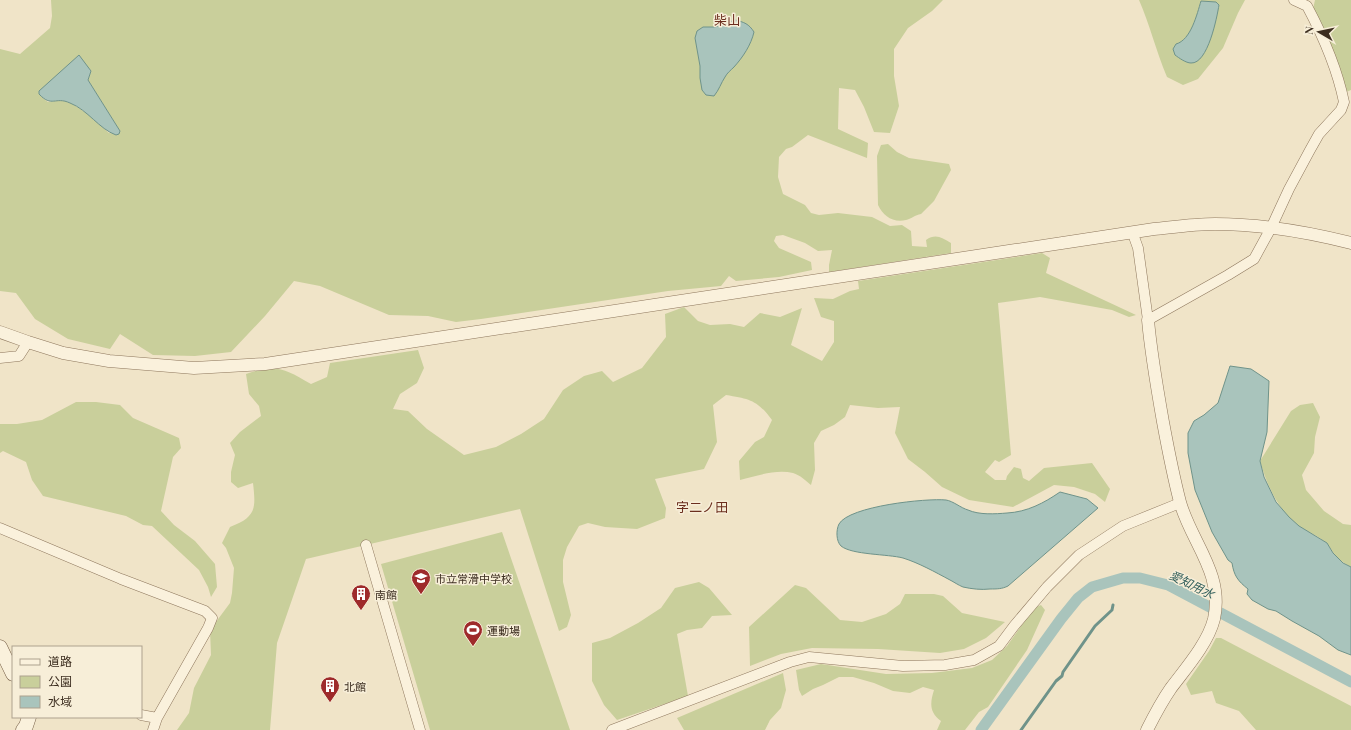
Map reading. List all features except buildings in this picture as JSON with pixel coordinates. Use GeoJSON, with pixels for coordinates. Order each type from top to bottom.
{"type":"FeatureCollection","features":[{"type":"Feature","properties":{"kind":"main road"},"geometry":{"type":"LineString","coordinates":[[0,647],[12,672]]}},
{"type":"Feature","properties":{"kind":"main road"},"geometry":{"type":"LineString","coordinates":[[23,730],[29,718]]}},
{"type":"Feature","properties":{"kind":"main road"},"geometry":{"type":"LineString","coordinates":[[33,718],[38,730]]}},
{"type":"Feature","properties":{"kind":"street"},"geometry":{"type":"LineString","coordinates":[[1148,320],[1254,259],[1271,228],[1289,189],[1319,134],[1341,110],[1344,102],[1328,51],[1309,3],[1294,0]]}},
{"type":"Feature","properties":{"kind":"street"},"geometry":{"type":"LineString","coordinates":[[0,332],[63,353],[109,361],[194,368],[266,364],[1132,234],[1154,229],[1216,224],[1271,228],[1321,236],[1351,243]]}},
{"type":"Feature","properties":{"kind":"street"},"geometry":{"type":"LineString","coordinates":[[1132,234],[1138,248],[1151,348],[1172,469],[1180,503],[1211,572],[1216,598],[1216,608],[1210,628],[1194,658],[1170,690],[1147,730]]}},
{"type":"Feature","properties":{"kind":"street"},"geometry":{"type":"LineString","coordinates":[[0,358],[19,356],[28,342]]}},
{"type":"Feature","properties":{"kind":"street"},"geometry":{"type":"LineString","coordinates":[[612,730],[790,662],[809,657],[903,666],[945,666],[974,660],[999,646],[1047,586],[1079,555],[1123,526],[1180,503]]}},
{"type":"Feature","properties":{"kind":"street"},"geometry":{"type":"LineString","coordinates":[[0,528],[121,579],[205,612],[212,618],[208,628],[157,718],[152,730]]}},
{"type":"Feature","properties":{"kind":"street"},"geometry":{"type":"LineString","coordinates":[[366,544],[420,730]]}},
{"type":"Feature","properties":{"kind":"street"},"geometry":{"type":"LineString","coordinates":[[142,715],[157,718]]}},
{"type":"Feature","properties":{"kind":"green space"},"geometry":{"type":"Polygon","coordinates":[[[51,0],[943,0],[932,11],[908,28],[894,49],[894,76],[899,106],[890,133],[874,132],[855,90],[839,88],[838,129],[868,143],[867,158],[808,135],[792,147],[786,149],[779,157],[778,177],[783,194],[805,205],[811,213],[819,215],[838,213],[872,217],[890,226],[902,225],[911,231],[912,246],[927,247],[926,240],[933,237],[939,237],[951,243],[951,253],[829,272],[832,250],[818,251],[805,243],[783,235],[776,236],[774,241],[779,248],[811,262],[812,270],[779,277],[736,281],[729,276],[721,286],[668,291],[456,322],[428,316],[389,315],[320,286],[294,281],[265,316],[231,352],[195,356],[153,355],[120,334],[110,349],[68,339],[35,319],[16,293],[0,291],[0,49],[20,54],[50,28],[52,16],[51,0]],[[89,69],[39,91],[39,94],[48,102],[62,100],[71,103],[88,114],[109,133],[119,134],[120,131],[88,80],[91,71],[89,69]]]}},
{"type":"Feature","properties":{"kind":"green space"},"geometry":{"type":"Polygon","coordinates":[[[1139,0],[1245,0],[1223,48],[1198,79],[1183,85],[1167,77],[1139,0]]]}},
{"type":"Feature","properties":{"kind":"green space"},"geometry":{"type":"Polygon","coordinates":[[[1315,0],[1351,0],[1351,90],[1346,92],[1313,9],[1315,0]]]}},
{"type":"Feature","properties":{"kind":"green space"},"geometry":{"type":"Polygon","coordinates":[[[888,144],[897,152],[909,158],[949,164],[951,170],[934,201],[921,214],[910,219],[901,221],[889,218],[878,205],[877,156],[881,145],[888,144]]]}},
{"type":"Feature","properties":{"kind":"green space"},"geometry":{"type":"Polygon","coordinates":[[[1042,253],[1050,258],[1046,273],[1136,315],[1129,317],[1112,310],[1040,297],[998,303],[1011,455],[999,462],[995,460],[985,472],[995,480],[1006,480],[1007,476],[1014,467],[1021,469],[1023,478],[1029,481],[1044,468],[1092,463],[1110,489],[1105,502],[1095,494],[1074,487],[1054,485],[1013,507],[969,500],[942,487],[908,459],[895,433],[900,407],[878,408],[850,405],[845,417],[834,425],[821,431],[814,443],[815,470],[811,485],[798,475],[786,472],[766,474],[740,480],[739,461],[755,442],[764,437],[772,420],[757,404],[747,399],[726,395],[713,405],[717,442],[704,469],[655,479],[666,508],[665,518],[637,529],[605,527],[588,523],[579,526],[567,547],[563,560],[563,582],[571,615],[567,627],[559,631],[520,509],[306,559],[277,643],[270,730],[177,730],[189,713],[194,688],[211,655],[210,630],[230,603],[234,568],[226,548],[222,543],[230,527],[245,520],[249,516],[254,506],[253,483],[238,488],[231,482],[231,472],[235,455],[230,443],[240,432],[261,416],[259,406],[249,394],[246,374],[265,369],[280,369],[311,384],[327,377],[330,363],[418,350],[424,368],[417,383],[400,394],[393,409],[408,411],[427,429],[464,455],[496,447],[521,434],[544,419],[563,390],[584,376],[602,371],[613,382],[642,368],[666,337],[665,314],[684,307],[698,321],[710,325],[730,324],[744,327],[760,313],[780,317],[802,308],[791,345],[822,361],[834,342],[834,321],[821,317],[814,298],[833,299],[850,291],[859,289],[858,281],[1042,253]]]}},
{"type":"Feature","properties":{"kind":"green space"},"geometry":{"type":"Polygon","coordinates":[[[76,402],[96,402],[120,405],[133,418],[179,438],[181,448],[173,457],[161,511],[174,525],[195,541],[215,564],[217,587],[211,597],[208,587],[199,570],[152,526],[143,525],[126,516],[43,496],[32,480],[26,462],[3,451],[0,453],[0,424],[17,424],[42,420],[76,402]]]}},
{"type":"Feature","properties":{"kind":"green space"},"geometry":{"type":"Polygon","coordinates":[[[1313,403],[1320,417],[1315,437],[1314,453],[1302,475],[1306,490],[1324,511],[1343,524],[1351,525],[1351,567],[1338,558],[1324,541],[1298,526],[1291,520],[1274,496],[1260,461],[1291,411],[1300,405],[1313,403]]]}},
{"type":"Feature","properties":{"kind":"green space","name":"運動場"},"geometry":{"type":"Polygon","coordinates":[[[502,532],[570,730],[430,730],[381,564],[502,532]]]}},
{"type":"Feature","properties":{"kind":"green space"},"geometry":{"type":"Polygon","coordinates":[[[699,582],[709,588],[732,615],[712,616],[702,628],[687,630],[677,634],[688,696],[617,720],[604,705],[592,681],[592,643],[610,638],[638,623],[661,608],[675,588],[699,582]]]}},
{"type":"Feature","properties":{"kind":"green space"},"geometry":{"type":"Polygon","coordinates":[[[795,585],[806,588],[840,620],[862,622],[886,614],[900,604],[905,594],[934,594],[943,596],[962,613],[1005,622],[986,638],[964,649],[940,653],[878,649],[812,648],[781,654],[750,666],[749,627],[795,585]]]}},
{"type":"Feature","properties":{"kind":"green space"},"geometry":{"type":"Polygon","coordinates":[[[1041,605],[1045,610],[1027,650],[988,707],[979,712],[965,730],[937,730],[941,721],[932,711],[931,703],[934,690],[923,687],[910,693],[893,691],[874,683],[853,677],[839,677],[813,689],[802,696],[799,690],[796,670],[821,664],[886,674],[932,673],[972,668],[992,660],[1007,646],[1034,608],[1041,605]]]}},
{"type":"Feature","properties":{"kind":"green space"},"geometry":{"type":"Polygon","coordinates":[[[1216,638],[1221,638],[1351,706],[1351,730],[1256,730],[1239,711],[1216,703],[1212,691],[1191,695],[1186,684],[1209,651],[1216,638]]]}},
{"type":"Feature","properties":{"kind":"green space"},"geometry":{"type":"Polygon","coordinates":[[[783,673],[786,690],[781,708],[770,720],[765,730],[684,730],[677,718],[783,673]]]}},
{"type":"Feature","properties":{"kind":"water"},"geometry":{"type":"Polygon","coordinates":[[[1201,1],[1216,2],[1219,5],[1218,11],[1214,29],[1207,48],[1197,61],[1189,63],[1175,55],[1173,49],[1176,44],[1181,42],[1186,37],[1193,26],[1201,1]]]}},
{"type":"Feature","properties":{"kind":"water"},"geometry":{"type":"Polygon","coordinates":[[[735,20],[746,24],[752,29],[754,32],[751,42],[746,51],[728,73],[714,96],[706,95],[702,90],[700,78],[700,66],[695,38],[697,31],[703,27],[715,27],[735,20]]]}},
{"type":"Feature","properties":{"kind":"water"},"geometry":{"type":"Polygon","coordinates":[[[79,55],[91,71],[88,80],[120,131],[119,134],[116,135],[110,132],[82,110],[70,103],[65,101],[47,100],[39,94],[39,91],[79,55]]]}},
{"type":"Feature","properties":{"kind":"water"},"geometry":{"type":"Polygon","coordinates":[[[1230,366],[1251,369],[1269,381],[1267,432],[1260,461],[1264,477],[1276,502],[1299,526],[1327,543],[1333,553],[1343,563],[1351,567],[1351,655],[1338,650],[1319,636],[1276,611],[1268,609],[1252,600],[1247,594],[1248,589],[1237,578],[1232,563],[1228,560],[1212,532],[1195,490],[1188,453],[1188,433],[1194,421],[1218,403],[1230,366]]]}},
{"type":"Feature","properties":{"kind":"water"},"geometry":{"type":"Polygon","coordinates":[[[1060,492],[1087,499],[1098,508],[1008,586],[1002,588],[973,589],[963,587],[915,562],[903,558],[861,553],[846,549],[839,544],[837,538],[838,526],[846,518],[857,512],[889,504],[923,500],[946,500],[972,512],[992,514],[1007,513],[1021,511],[1035,506],[1060,492]]]}},
{"type":"Feature","properties":{"kind":"waterway","name":"愛知用水"},"geometry":{"type":"LineString","coordinates":[[981,730],[1061,619],[1078,598],[1092,587],[1123,578],[1140,578],[1168,585],[1351,682]]}},
{"type":"Feature","properties":{"kind":"waterway"},"geometry":{"type":"LineString","coordinates":[[1021,730],[1056,681],[1062,676],[1063,672],[1095,626],[1112,610],[1113,605]]}},
{"type":"Feature","properties":{"kind":"place","name":"市立常滑中学校"},"geometry":{"type":"Point","coordinates":[421,595]}},
{"type":"Feature","properties":{"kind":"place","name":"南館"},"geometry":{"type":"Point","coordinates":[361,611]}},
{"type":"Feature","properties":{"kind":"place","name":"運動場"},"geometry":{"type":"Point","coordinates":[473,647]}},
{"type":"Feature","properties":{"kind":"place","name":"北館"},"geometry":{"type":"Point","coordinates":[330,703]}},
{"type":"Feature","properties":{"kind":"district","name":"柴山"},"geometry":{"type":"Point","coordinates":[727,19]}},
{"type":"Feature","properties":{"kind":"district","name":"字二ノ田"},"geometry":{"type":"Point","coordinates":[702,506]}}]}
